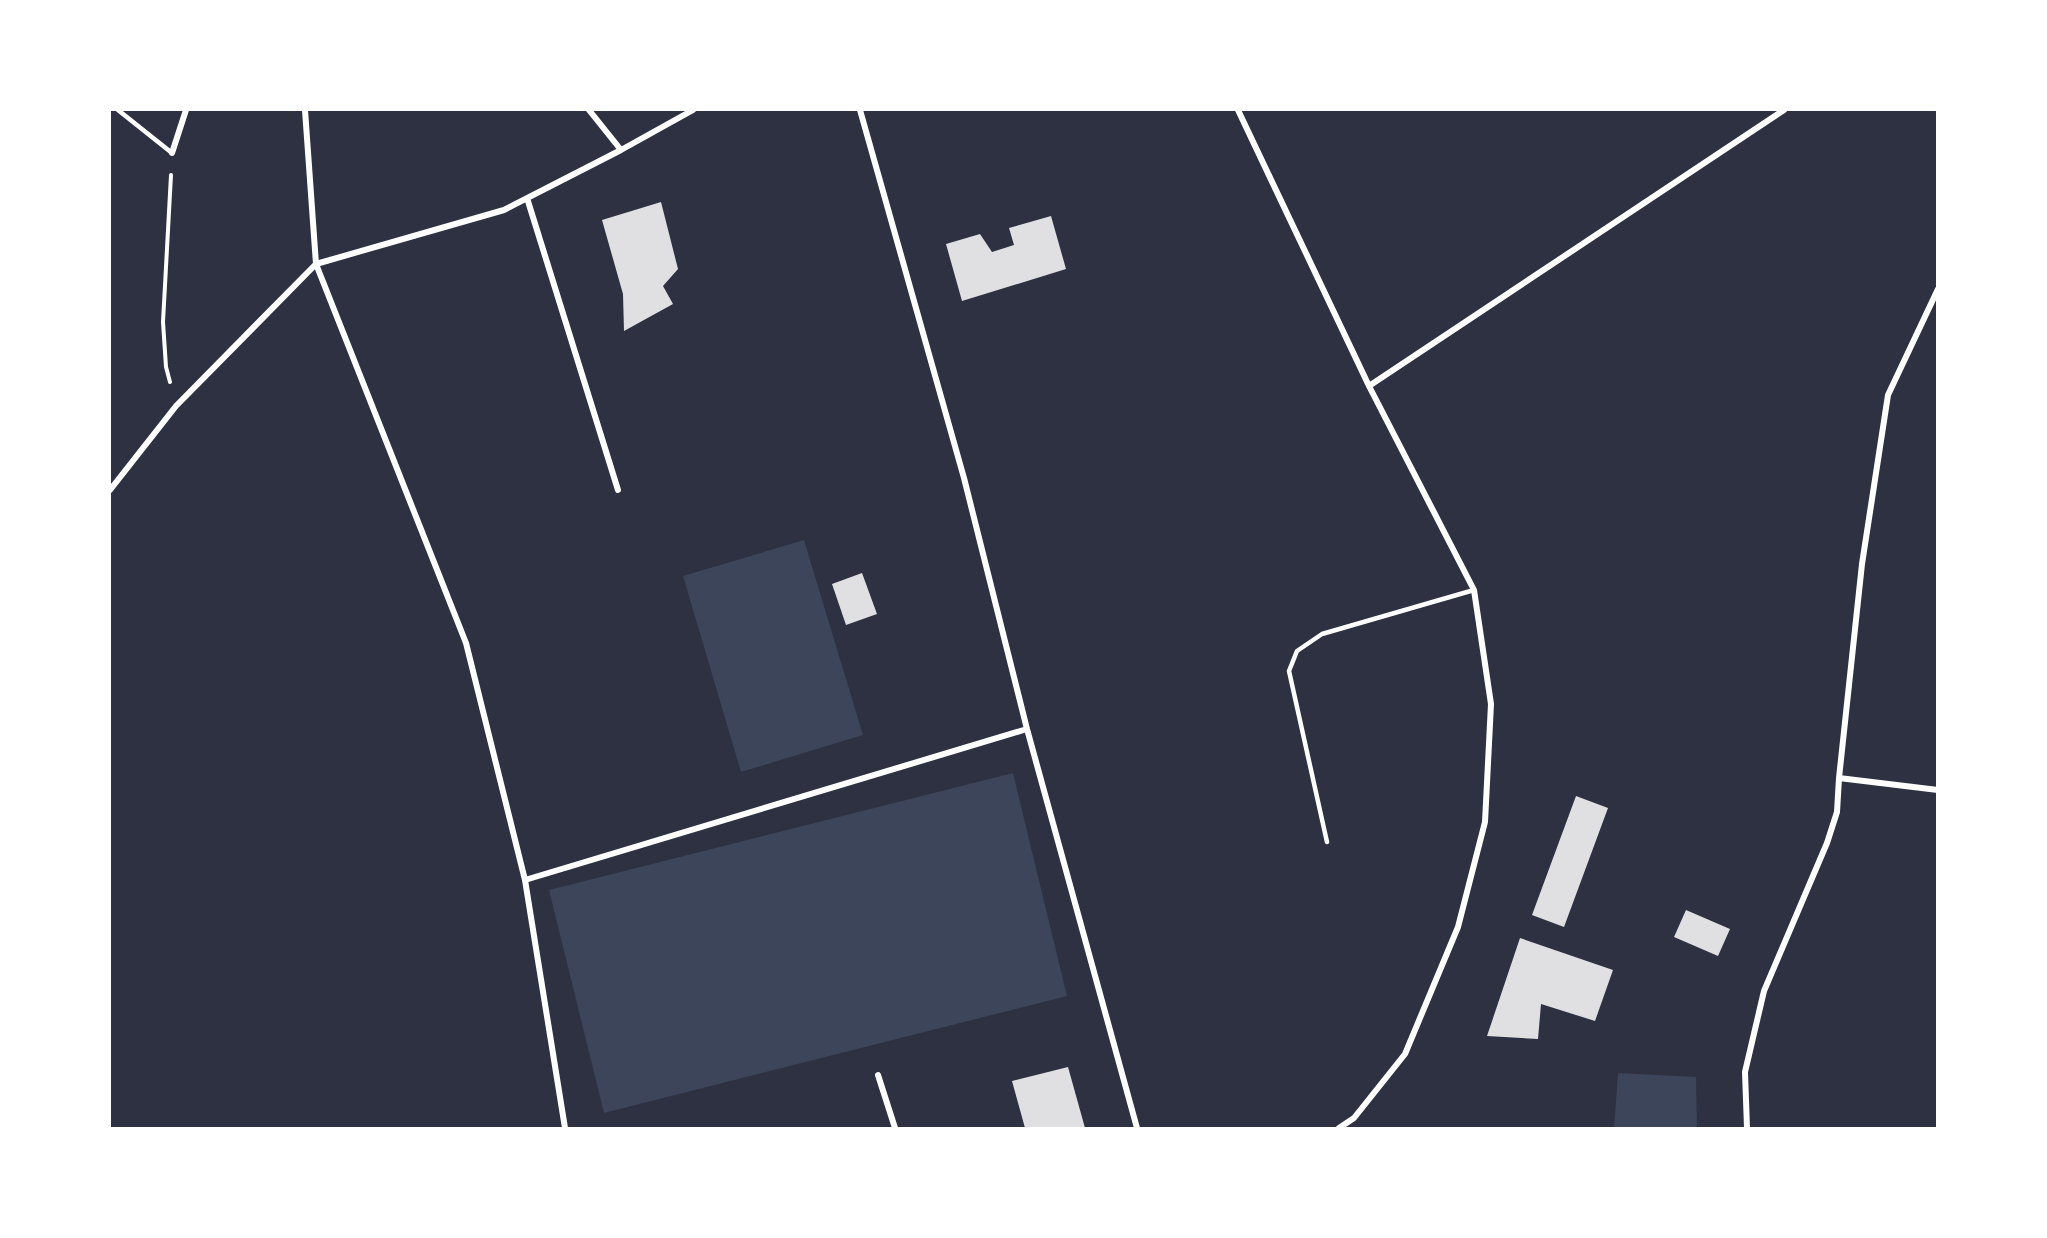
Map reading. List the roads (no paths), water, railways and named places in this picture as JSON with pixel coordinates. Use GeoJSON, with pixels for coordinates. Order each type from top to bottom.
{"type":"FeatureCollection","features":[{"type":"Feature","properties":{"kind":"street"},"geometry":{"type":"LineString","coordinates":[[172,153],[186,110]]}},
{"type":"Feature","properties":{"kind":"street"},"geometry":{"type":"LineString","coordinates":[[305,110],[316,264],[466,643],[525,880],[565,1128]]}},
{"type":"Feature","properties":{"kind":"street"},"geometry":{"type":"LineString","coordinates":[[589,110],[621,150]]}},
{"type":"Feature","properties":{"kind":"street"},"geometry":{"type":"LineString","coordinates":[[110,489],[176,406],[316,264],[504,210],[693,110]]}},
{"type":"Feature","properties":{"kind":"street"},"geometry":{"type":"LineString","coordinates":[[860,110],[964,478],[1027,729],[1137,1128]]}},
{"type":"Feature","properties":{"kind":"street"},"geometry":{"type":"LineString","coordinates":[[1238,110],[1369,386],[1474,590],[1491,704],[1485,822],[1458,927],[1405,1054],[1354,1118],[1339,1128]]}},
{"type":"Feature","properties":{"kind":"street"},"geometry":{"type":"LineString","coordinates":[[1369,386],[1784,110]]}},
{"type":"Feature","properties":{"kind":"street"},"geometry":{"type":"LineString","coordinates":[[527,198],[618,490]]}},
{"type":"Feature","properties":{"kind":"street"},"geometry":{"type":"LineString","coordinates":[[1746,1128],[1745,1072],[1764,991],[1827,843],[1837,812],[1862,564],[1888,395],[1938,289]]}},
{"type":"Feature","properties":{"kind":"street"},"geometry":{"type":"LineString","coordinates":[[525,880],[1027,729]]}},
{"type":"Feature","properties":{"kind":"street"},"geometry":{"type":"LineString","coordinates":[[1839,778],[1938,790]]}},
{"type":"Feature","properties":{"kind":"street"},"geometry":{"type":"LineString","coordinates":[[878,1076],[895,1128]]}},
{"type":"Feature","properties":{"kind":"lane"},"geometry":{"type":"LineString","coordinates":[[118,110],[172,153]]}},
{"type":"Feature","properties":{"kind":"lane"},"geometry":{"type":"LineString","coordinates":[[1327,842],[1289,671],[1297,651],[1322,634],[1474,590]]}}]}
